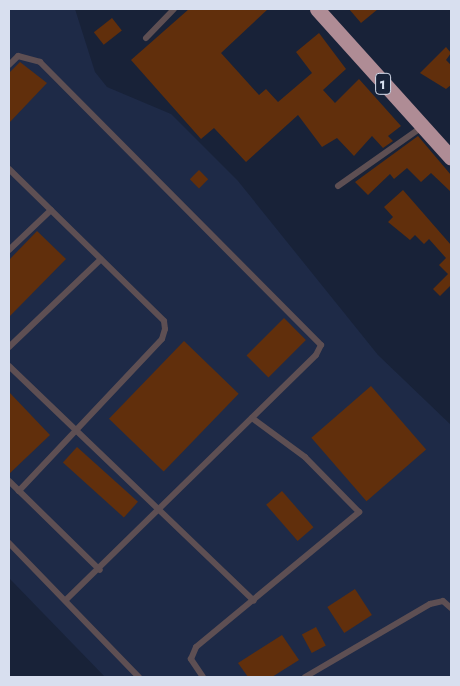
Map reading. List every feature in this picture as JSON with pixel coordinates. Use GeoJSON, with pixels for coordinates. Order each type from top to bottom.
{"type":"FeatureCollection","features":[{"type":"Feature","properties":{"kind":"highway","name":"1"},"geometry":{"type":"LineString","coordinates":[[316,9],[451,158]]}},
{"type":"Feature","properties":{"kind":"lane"},"geometry":{"type":"LineString","coordinates":[[146,38],[174,9]]}},
{"type":"Feature","properties":{"kind":"lane"},"geometry":{"type":"LineString","coordinates":[[9,65],[18,56],[40,62],[321,345],[316,355],[159,509],[100,570],[66,600]]}},
{"type":"Feature","properties":{"kind":"lane"},"geometry":{"type":"LineString","coordinates":[[338,186],[422,127]]}},
{"type":"Feature","properties":{"kind":"lane"},"geometry":{"type":"LineString","coordinates":[[9,169],[164,321],[165,329],[162,339],[19,491]]}},
{"type":"Feature","properties":{"kind":"lane"},"geometry":{"type":"LineString","coordinates":[[9,250],[51,210]]}},
{"type":"Feature","properties":{"kind":"lane"},"geometry":{"type":"LineString","coordinates":[[9,347],[101,259]]}},
{"type":"Feature","properties":{"kind":"lane"},"geometry":{"type":"LineString","coordinates":[[9,366],[254,601]]}},
{"type":"Feature","properties":{"kind":"lane"},"geometry":{"type":"LineString","coordinates":[[203,677],[191,659],[196,647],[356,516],[359,509],[305,458],[252,418]]}},
{"type":"Feature","properties":{"kind":"lane"},"geometry":{"type":"LineString","coordinates":[[9,481],[100,570]]}},
{"type":"Feature","properties":{"kind":"lane"},"geometry":{"type":"LineString","coordinates":[[9,544],[66,600],[138,677]]}},
{"type":"Feature","properties":{"kind":"lane"},"geometry":{"type":"LineString","coordinates":[[305,677],[430,604],[444,601],[451,608]]}},
{"type":"Feature","properties":{"kind":"shaded area"},"geometry":{"type":"Polygon","coordinates":[[[9,9],[75,9],[95,72],[107,87],[171,114],[238,181],[378,355],[451,425],[451,677],[105,677],[9,578],[9,9]]]}},
{"type":"Feature","properties":{"kind":"building"},"geometry":{"type":"Polygon","coordinates":[[[189,9],[268,9],[221,53],[259,95],[266,89],[278,102],[312,73],[296,52],[319,33],[346,69],[323,90],[335,103],[359,79],[401,126],[388,136],[393,141],[383,148],[372,136],[354,156],[337,138],[322,147],[298,115],[246,162],[214,128],[201,139],[131,60],[189,9]]]}},
{"type":"Feature","properties":{"kind":"building"},"geometry":{"type":"Polygon","coordinates":[[[349,9],[378,9],[361,23],[349,9]]]}},
{"type":"Feature","properties":{"kind":"building"},"geometry":{"type":"Polygon","coordinates":[[[112,18],[122,31],[104,45],[94,32],[112,18]]]}},
{"type":"Feature","properties":{"kind":"building"},"geometry":{"type":"Polygon","coordinates":[[[446,47],[451,53],[446,60],[451,65],[451,85],[446,89],[420,73],[446,47]]]}},
{"type":"Feature","properties":{"kind":"building"},"geometry":{"type":"Polygon","coordinates":[[[20,62],[47,83],[9,123],[9,73],[20,62]]]}},
{"type":"Feature","properties":{"kind":"building"},"geometry":{"type":"Polygon","coordinates":[[[418,136],[451,175],[451,192],[431,173],[421,182],[407,168],[394,179],[390,174],[368,195],[355,182],[418,136]]]}},
{"type":"Feature","properties":{"kind":"building"},"geometry":{"type":"Polygon","coordinates":[[[199,170],[208,179],[199,188],[190,179],[199,170]]]}},
{"type":"Feature","properties":{"kind":"building"},"geometry":{"type":"Polygon","coordinates":[[[403,190],[451,245],[451,285],[440,296],[433,289],[448,274],[439,265],[446,258],[429,239],[424,244],[415,235],[410,240],[388,222],[393,217],[384,207],[403,190]]]}},
{"type":"Feature","properties":{"kind":"building"},"geometry":{"type":"Polygon","coordinates":[[[37,231],[66,259],[9,317],[9,260],[37,231]]]}},
{"type":"Feature","properties":{"kind":"building"},"geometry":{"type":"Polygon","coordinates":[[[284,318],[306,340],[268,377],[247,355],[284,318]]]}},
{"type":"Feature","properties":{"kind":"building"},"geometry":{"type":"Polygon","coordinates":[[[184,341],[239,394],[164,471],[109,419],[184,341]]]}},
{"type":"Feature","properties":{"kind":"building"},"geometry":{"type":"Polygon","coordinates":[[[371,386],[426,449],[366,501],[311,438],[371,386]]]}},
{"type":"Feature","properties":{"kind":"building"},"geometry":{"type":"Polygon","coordinates":[[[9,392],[50,435],[9,474],[9,392]]]}},
{"type":"Feature","properties":{"kind":"building"},"geometry":{"type":"Polygon","coordinates":[[[77,447],[138,502],[124,517],[63,463],[77,447]]]}},
{"type":"Feature","properties":{"kind":"building"},"geometry":{"type":"Polygon","coordinates":[[[282,491],[313,527],[298,541],[266,505],[282,491]]]}},
{"type":"Feature","properties":{"kind":"building"},"geometry":{"type":"Polygon","coordinates":[[[355,589],[372,615],[344,633],[327,607],[355,589]]]}},
{"type":"Feature","properties":{"kind":"building"},"geometry":{"type":"Polygon","coordinates":[[[316,627],[326,646],[312,653],[302,635],[316,627]]]}},
{"type":"Feature","properties":{"kind":"building"},"geometry":{"type":"Polygon","coordinates":[[[282,635],[299,660],[272,677],[248,677],[238,663],[282,635]]]}}]}
